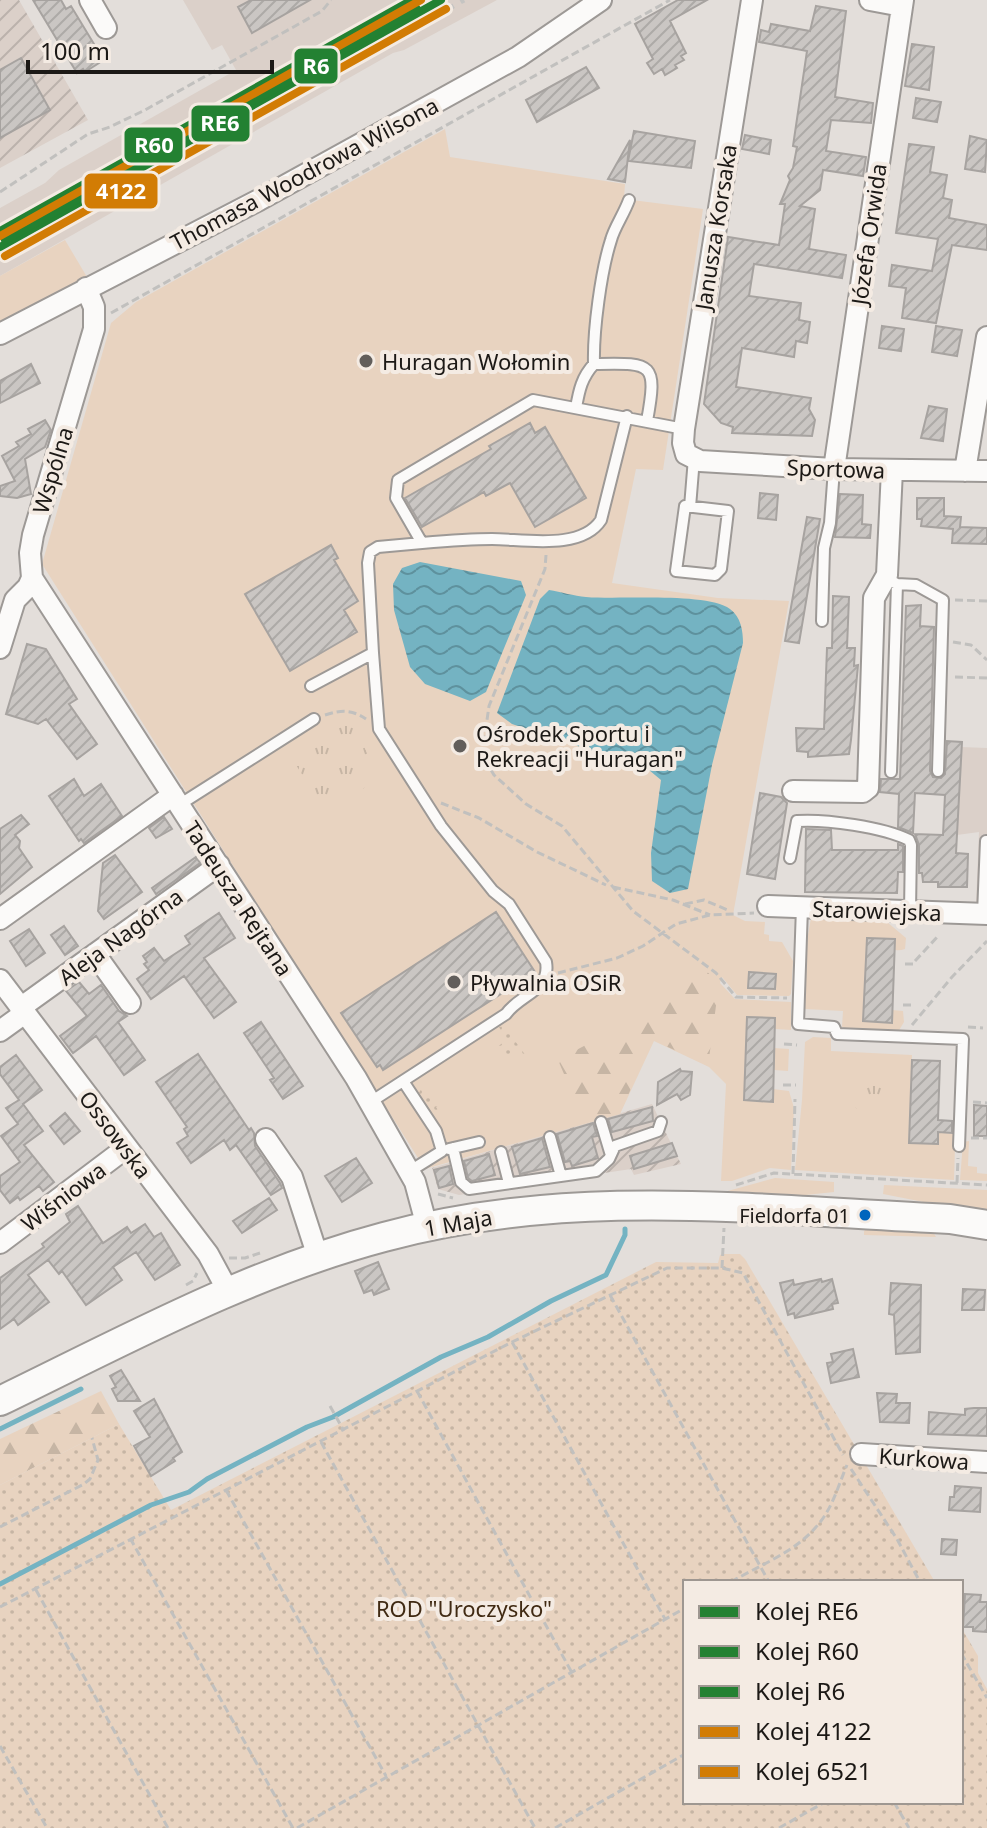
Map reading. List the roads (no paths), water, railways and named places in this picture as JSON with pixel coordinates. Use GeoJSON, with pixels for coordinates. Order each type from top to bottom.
{"type":"FeatureCollection","features":[{"type":"Feature","properties":{"kind":"main road","name":"1 Maja"},"geometry":{"type":"LineString","coordinates":[[0,1401],[228,1291],[318,1257],[427,1227],[532,1210],[655,1203],[950,1219],[987,1225]]}},
{"type":"Feature","properties":{"kind":"main road","name":"1 Maja"},"geometry":{"type":"LineString","coordinates":[[950,1219],[987,1216]]}},
{"type":"Feature","properties":{"kind":"street"},"geometry":{"type":"LineString","coordinates":[[90,0],[106,28]]}},
{"type":"Feature","properties":{"kind":"street","name":"Thomasa Woodrowa Wilsona"},"geometry":{"type":"LineString","coordinates":[[0,334],[259,200],[518,57],[601,0]]}},
{"type":"Feature","properties":{"kind":"street","name":"Janusza Korsaka"},"geometry":{"type":"LineString","coordinates":[[690,456],[683,443],[684,429],[752,0]]}},
{"type":"Feature","properties":{"kind":"street"},"geometry":{"type":"LineString","coordinates":[[870,0],[902,3]]}},
{"type":"Feature","properties":{"kind":"street","name":"Józefa Orwida"},"geometry":{"type":"LineString","coordinates":[[834,469],[902,3]]}},
{"type":"Feature","properties":{"kind":"street","name":"Wspólna"},"geometry":{"type":"LineString","coordinates":[[32,578],[30,553],[33,535],[94,329],[94,307],[86,288]]}},
{"type":"Feature","properties":{"kind":"street"},"geometry":{"type":"LineString","coordinates":[[965,471],[987,337]]}},
{"type":"Feature","properties":{"kind":"street","name":"Sportowa"},"geometry":{"type":"LineString","coordinates":[[690,456],[700,461],[834,469],[987,471]]}},
{"type":"Feature","properties":{"kind":"street"},"geometry":{"type":"LineString","coordinates":[[793,791],[863,792],[868,788],[874,598],[891,581],[892,470]]}},
{"type":"Feature","properties":{"kind":"street"},"geometry":{"type":"LineString","coordinates":[[0,648],[15,600],[32,578]]}},
{"type":"Feature","properties":{"kind":"street","name":"Tadeusza Rejtana"},"geometry":{"type":"LineString","coordinates":[[32,578],[356,1078],[410,1171],[427,1227]]}},
{"type":"Feature","properties":{"kind":"street"},"geometry":{"type":"LineString","coordinates":[[0,919],[176,800]]}},
{"type":"Feature","properties":{"kind":"street","name":"Aleja Nagórna"},"geometry":{"type":"LineString","coordinates":[[0,1031],[22,1010],[95,954],[219,865]]}},
{"type":"Feature","properties":{"kind":"street","name":"Starowiejska"},"geometry":{"type":"LineString","coordinates":[[768,906],[985,914]]}},
{"type":"Feature","properties":{"kind":"street"},"geometry":{"type":"LineString","coordinates":[[95,954],[130,1003]]}},
{"type":"Feature","properties":{"kind":"street","name":"Ossowska"},"geometry":{"type":"LineString","coordinates":[[0,980],[208,1254],[228,1291]]}},
{"type":"Feature","properties":{"kind":"street"},"geometry":{"type":"LineString","coordinates":[[266,1139],[292,1177],[318,1257]]}},
{"type":"Feature","properties":{"kind":"street","name":"Wiśniowa"},"geometry":{"type":"LineString","coordinates":[[0,1243],[126,1148]]}},
{"type":"Feature","properties":{"kind":"street","name":"Kurkowa"},"geometry":{"type":"LineString","coordinates":[[854,1459],[987,1462]]}},
{"type":"Feature","properties":{"kind":"lane"},"geometry":{"type":"LineString","coordinates":[[576,408],[580,386],[594,364],[601,290],[611,236],[622,221],[629,200]]}},
{"type":"Feature","properties":{"kind":"lane"},"geometry":{"type":"LineString","coordinates":[[594,364],[629,363],[644,366],[652,374],[654,385],[647,421]]}},
{"type":"Feature","properties":{"kind":"lane"},"geometry":{"type":"LineString","coordinates":[[422,543],[396,498],[398,480],[533,400],[684,429]]}},
{"type":"Feature","properties":{"kind":"lane"},"geometry":{"type":"LineString","coordinates":[[369,1103],[506,1014],[512,1005],[539,987],[547,976],[546,962],[509,904],[493,891],[441,826],[379,729],[368,563],[370,552],[378,547],[493,539],[548,542],[588,532],[601,520],[627,416]]}},
{"type":"Feature","properties":{"kind":"lane"},"geometry":{"type":"LineString","coordinates":[[690,456],[690,507]]}},
{"type":"Feature","properties":{"kind":"lane"},"geometry":{"type":"LineString","coordinates":[[822,621],[824,548],[830,523],[834,469]]}},
{"type":"Feature","properties":{"kind":"lane"},"geometry":{"type":"LineString","coordinates":[[685,506],[690,507],[728,511],[721,569],[715,575],[676,571],[685,506]]}},
{"type":"Feature","properties":{"kind":"lane"},"geometry":{"type":"LineString","coordinates":[[891,772],[891,581],[916,585],[943,600],[938,771]]}},
{"type":"Feature","properties":{"kind":"lane"},"geometry":{"type":"LineString","coordinates":[[311,686],[373,653]]}},
{"type":"Feature","properties":{"kind":"lane"},"geometry":{"type":"LineString","coordinates":[[176,800],[314,719]]}},
{"type":"Feature","properties":{"kind":"lane"},"geometry":{"type":"LineString","coordinates":[[790,858],[797,821],[876,828],[902,836],[911,845],[910,911]]}},
{"type":"Feature","properties":{"kind":"lane"},"geometry":{"type":"LineString","coordinates":[[985,914],[986,841]]}},
{"type":"Feature","properties":{"kind":"lane"},"geometry":{"type":"LineString","coordinates":[[802,907],[798,1024],[834,1027],[837,1034],[963,1039],[959,1146]]}},
{"type":"Feature","properties":{"kind":"lane"},"geometry":{"type":"LineString","coordinates":[[403,1081],[448,1150],[464,1186],[469,1189],[596,1171],[609,1159],[610,1152],[601,1122]]}},
{"type":"Feature","properties":{"kind":"lane"},"geometry":{"type":"LineString","coordinates":[[610,1152],[624,1141],[658,1131],[661,1122]]}},
{"type":"Feature","properties":{"kind":"lane"},"geometry":{"type":"LineString","coordinates":[[550,1137],[561,1176]]}},
{"type":"Feature","properties":{"kind":"lane"},"geometry":{"type":"LineString","coordinates":[[410,1171],[448,1150],[479,1142]]}},
{"type":"Feature","properties":{"kind":"lane"},"geometry":{"type":"LineString","coordinates":[[501,1152],[509,1183]]}},
{"type":"Feature","properties":{"kind":"water"},"geometry":{"type":"Polygon","coordinates":[[[420,562],[521,581],[526,595],[486,692],[470,701],[425,684],[410,667],[394,610],[393,584],[402,568],[420,562]]]}},
{"type":"Feature","properties":{"kind":"water"},"geometry":{"type":"Polygon","coordinates":[[[549,590],[586,597],[702,600],[730,609],[739,620],[743,643],[712,765],[688,889],[670,893],[652,881],[651,853],[661,780],[649,770],[512,724],[497,713],[540,599],[549,590]]]}},
{"type":"Feature","properties":{"kind":"waterway"},"geometry":{"type":"LineString","coordinates":[[0,1584],[151,1505],[189,1492],[207,1479],[307,1427],[333,1417],[441,1357],[488,1337],[551,1301],[606,1275],[625,1229]]}},
{"type":"Feature","properties":{"kind":"waterway"},"geometry":{"type":"LineString","coordinates":[[0,1429],[81,1389]]}},
{"type":"Feature","properties":{"kind":"railway"},"geometry":{"type":"LineString","coordinates":[[0,260],[464,0]]}},
{"type":"Feature","properties":{"kind":"rail line","name":"R60"},"geometry":{"type":"LineString","coordinates":[[0,231],[412,0]]}},
{"type":"Feature","properties":{"kind":"rail line","name":"6521"},"geometry":{"type":"LineString","coordinates":[[0,236],[421,0]]}},
{"type":"Feature","properties":{"kind":"rail line","name":"RE6"},"geometry":{"type":"LineString","coordinates":[[0,247],[441,0]]}},
{"type":"Feature","properties":{"kind":"rail line","name":"R6"},"geometry":{"type":"LineString","coordinates":[[5,240],[417,9]]}},
{"type":"Feature","properties":{"kind":"rail line","name":"4122"},"geometry":{"type":"LineString","coordinates":[[5,256],[446,9]]}},
{"type":"Feature","properties":{"kind":"place","name":"Huragan Wołomin"},"geometry":{"type":"Point","coordinates":[366,361]}},
{"type":"Feature","properties":{"kind":"place","name":"Ośrodek Sportu i Rekreacji \"Huragan\""},"geometry":{"type":"Point","coordinates":[460,746]}},
{"type":"Feature","properties":{"kind":"place","name":"Pływalnia OSiR"},"geometry":{"type":"Point","coordinates":[454,982]}},
{"type":"Feature","properties":{"kind":"place","name":"Fieldorfa 01"},"geometry":{"type":"Point","coordinates":[865,1215]}},
{"type":"Feature","properties":{"kind":"park label","name":"ROD \"Uroczysko\""},"geometry":{"type":"Point","coordinates":[464,1608]}}]}
